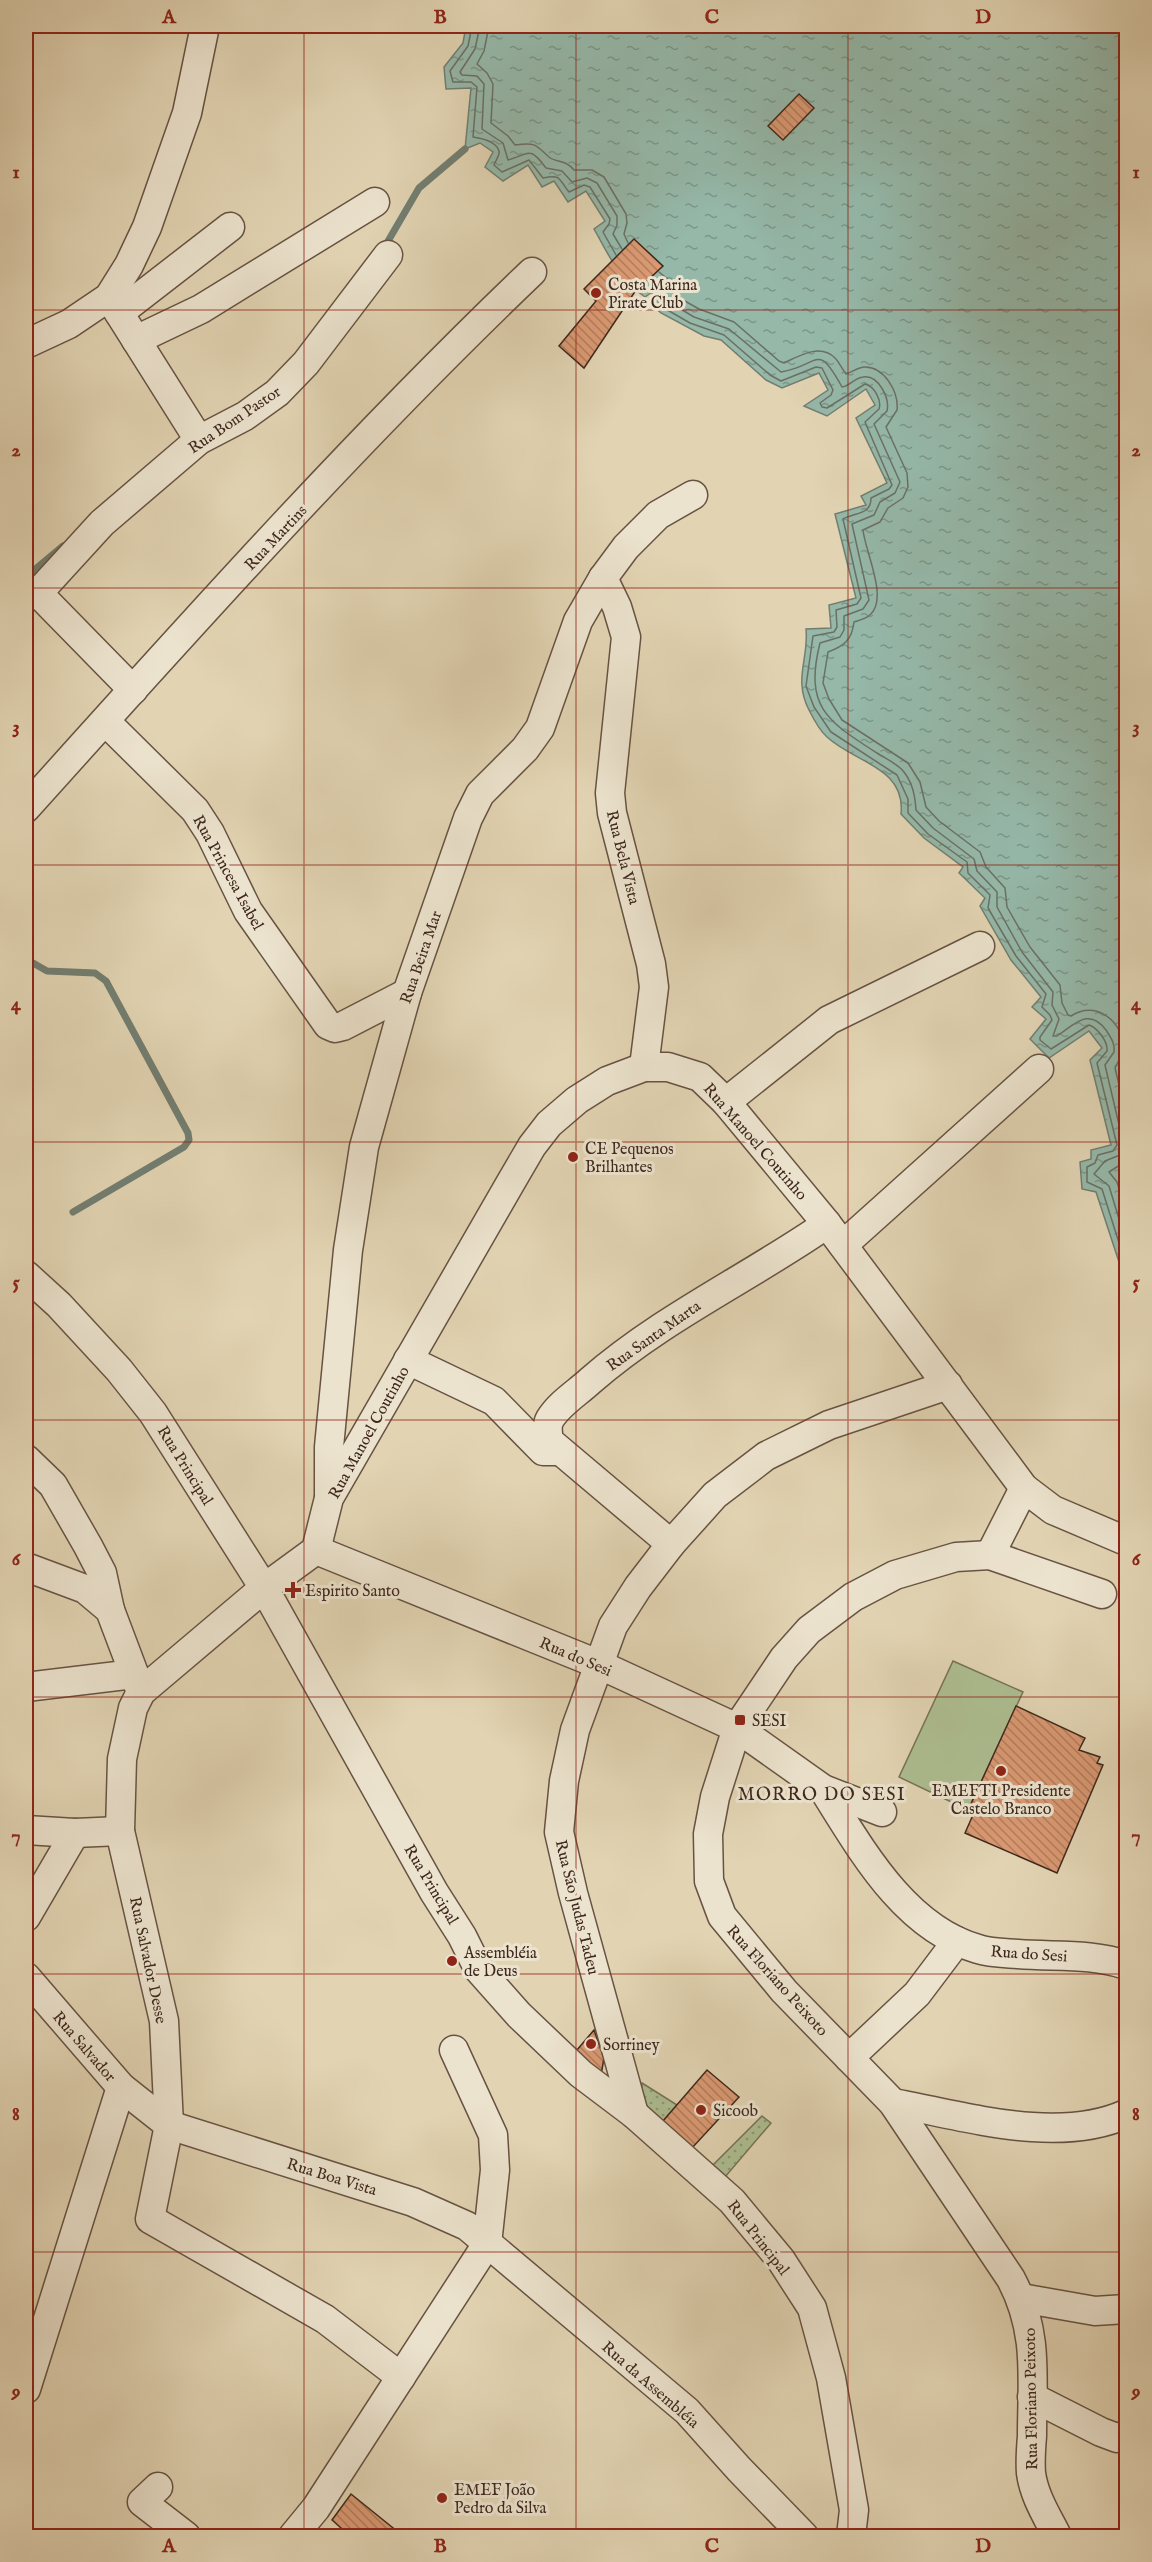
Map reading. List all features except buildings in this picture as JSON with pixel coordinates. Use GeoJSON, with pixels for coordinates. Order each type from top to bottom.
{"type":"FeatureCollection","features":[{"type":"Feature","properties":{"kind":"street"},"geometry":{"type":"LineString","coordinates":[[114,305],[147,227],[188,113],[205,26]]}},
{"type":"Feature","properties":{"kind":"street"},"geometry":{"type":"LineString","coordinates":[[136,340],[201,309],[375,202]]}},
{"type":"Feature","properties":{"kind":"street"},"geometry":{"type":"LineString","coordinates":[[26,344],[114,305],[230,227]]}},
{"type":"Feature","properties":{"kind":"street","name":"Rua Bom Pastor"},"geometry":{"type":"LineString","coordinates":[[133,690],[32,591],[102,523],[199,440],[245,416],[277,393],[312,355],[388,255]]}},
{"type":"Feature","properties":{"kind":"street","name":"Rua Martins"},"geometry":{"type":"LineString","coordinates":[[26,808],[454,346],[532,273]]}},
{"type":"Feature","properties":{"kind":"street"},"geometry":{"type":"LineString","coordinates":[[114,305],[199,440]]}},
{"type":"Feature","properties":{"kind":"street","name":"Rua Beira Mar"},"geometry":{"type":"LineString","coordinates":[[329,1498],[330,1436],[348,1250],[364,1147],[407,993],[472,810],[480,794],[525,749],[540,728],[578,621],[603,578],[626,547],[658,515],[693,495]]}},
{"type":"Feature","properties":{"kind":"street","name":"Rua Bela Vista"},"geometry":{"type":"LineString","coordinates":[[603,578],[617,607],[626,637],[610,793],[612,813],[651,964],[654,987],[644,1067]]}},
{"type":"Feature","properties":{"kind":"street","name":"Rua Princesa Isabel"},"geometry":{"type":"LineString","coordinates":[[105,721],[195,810],[210,833],[248,911],[328,1024],[335,1028],[343,1026],[407,993]]}},
{"type":"Feature","properties":{"kind":"street"},"geometry":{"type":"LineString","coordinates":[[726,1102],[829,1020],[980,946]]}},
{"type":"Feature","properties":{"kind":"street","name":"Rua Manoel Coutinho"},"geometry":{"type":"LineString","coordinates":[[316,1550],[329,1498],[532,1146],[549,1124],[577,1100],[607,1081],[644,1067],[668,1067],[700,1077],[726,1102],[835,1235],[1024,1488],[1053,1510],[1126,1541]]}},
{"type":"Feature","properties":{"kind":"street","name":"Rua Santa Marta"},"geometry":{"type":"LineString","coordinates":[[671,1544],[549,1441],[547,1430],[549,1420],[560,1407],[618,1357],[677,1316],[794,1247],[835,1235],[1039,1069]]}},
{"type":"Feature","properties":{"kind":"street","name":"Rua Principal"},"geometry":{"type":"LineString","coordinates":[[26,1275],[59,1305],[120,1370],[153,1413],[264,1588],[434,1892],[462,1936],[479,1970],[519,2015],[573,2066],[634,2114],[732,2200],[781,2260],[812,2308],[831,2378],[854,2510],[851,2536]]}},
{"type":"Feature","properties":{"kind":"street"},"geometry":{"type":"LineString","coordinates":[[408,1360],[494,1401],[543,1451],[560,1451]]}},
{"type":"Feature","properties":{"kind":"street","name":"Rua São Judas Tadeu"},"geometry":{"type":"LineString","coordinates":[[634,2114],[573,1893],[559,1832],[564,1781],[575,1730],[613,1626],[638,1587],[671,1544],[715,1495],[766,1456],[829,1425],[948,1385]]}},
{"type":"Feature","properties":{"kind":"street"},"geometry":{"type":"LineString","coordinates":[[26,1459],[53,1485],[102,1573],[110,1610],[138,1683],[26,1687]]}},
{"type":"Feature","properties":{"kind":"street"},"geometry":{"type":"LineString","coordinates":[[990,1555],[1024,1488]]}},
{"type":"Feature","properties":{"kind":"street"},"geometry":{"type":"LineString","coordinates":[[264,1588],[316,1550]]}},
{"type":"Feature","properties":{"kind":"street","name":"Rua do Sesi"},"geometry":{"type":"LineString","coordinates":[[316,1550],[598,1664],[737,1728],[823,1789],[882,1812]]}},
{"type":"Feature","properties":{"kind":"street","name":"Rua Floriano Peixoto"},"geometry":{"type":"LineString","coordinates":[[1057,2536],[1040,2502],[1031,2471],[1032,2342],[1029,2319],[1021,2298],[1011,2279],[892,2103],[784,1991],[722,1917],[710,1881],[708,1834],[715,1797],[737,1728],[784,1658],[809,1630],[853,1597],[895,1575],[956,1557],[990,1555],[1102,1593]]}},
{"type":"Feature","properties":{"kind":"street"},"geometry":{"type":"LineString","coordinates":[[26,1567],[85,1588],[110,1610]]}},
{"type":"Feature","properties":{"kind":"street","name":"Rua Salvador Desse"},"geometry":{"type":"LineString","coordinates":[[264,1588],[138,1683],[122,1759],[120,1831],[164,2021],[169,2125],[150,2219],[325,2319],[401,2377]]}},
{"type":"Feature","properties":{"kind":"street","name":"Rua do Sesi"},"geometry":{"type":"LineString","coordinates":[[823,1789],[869,1862],[899,1899],[941,1932],[979,1950],[1085,1957],[1126,1965]]}},
{"type":"Feature","properties":{"kind":"street"},"geometry":{"type":"LineString","coordinates":[[26,1830],[75,1833],[120,1831]]}},
{"type":"Feature","properties":{"kind":"street"},"geometry":{"type":"LineString","coordinates":[[26,1917],[75,1833]]}},
{"type":"Feature","properties":{"kind":"street"},"geometry":{"type":"LineString","coordinates":[[849,2058],[917,1994],[957,1941]]}},
{"type":"Feature","properties":{"kind":"street","name":"Rua Salvador"},"geometry":{"type":"LineString","coordinates":[[26,1977],[121,2087]]}},
{"type":"Feature","properties":{"kind":"street"},"geometry":{"type":"LineString","coordinates":[[293,2536],[316,2508],[487,2244],[495,2170],[493,2135],[454,2050]]}},
{"type":"Feature","properties":{"kind":"street"},"geometry":{"type":"LineString","coordinates":[[26,2389],[121,2087],[169,2125]]}},
{"type":"Feature","properties":{"kind":"street"},"geometry":{"type":"LineString","coordinates":[[892,2103],[1037,2129],[1072,2128],[1107,2123],[1126,2114]]}},
{"type":"Feature","properties":{"kind":"street","name":"Rua Boa Vista"},"geometry":{"type":"LineString","coordinates":[[169,2125],[413,2202],[467,2226],[487,2244]]}},
{"type":"Feature","properties":{"kind":"street","name":"Rua da Assembléia"},"geometry":{"type":"LineString","coordinates":[[487,2244],[687,2411],[804,2536]]}},
{"type":"Feature","properties":{"kind":"street"},"geometry":{"type":"LineString","coordinates":[[1021,2298],[1095,2311],[1126,2309]]}},
{"type":"Feature","properties":{"kind":"street"},"geometry":{"type":"LineString","coordinates":[[1032,2397],[1101,2432],[1117,2438],[1126,2435]]}},
{"type":"Feature","properties":{"kind":"street"},"geometry":{"type":"LineString","coordinates":[[158,2487],[142,2502],[186,2536]]}},
{"type":"Feature","properties":{"kind":"shaded area"},"geometry":{"type":"Polygon","coordinates":[[[953,1661],[1023,1692],[968,1810],[899,1777],[953,1661]]]}},
{"type":"Feature","properties":{"kind":"shaded area"},"geometry":{"type":"Polygon","coordinates":[[[642,2083],[677,2105],[663,2121],[641,2101],[642,2083]]]}},
{"type":"Feature","properties":{"kind":"shaded area"},"geometry":{"type":"Polygon","coordinates":[[[762,2116],[771,2123],[725,2177],[712,2166],[762,2116]]]}},
{"type":"Feature","properties":{"kind":"water"},"geometry":{"type":"Polygon","coordinates":[[[466,26],[1126,26],[1126,1276],[1120,1265],[1096,1192],[1082,1189],[1080,1162],[1091,1159],[1091,1150],[1111,1145],[1090,1060],[1102,1048],[1089,1031],[1049,1058],[1030,1039],[1046,1019],[1032,1007],[1041,997],[1011,960],[980,906],[985,898],[959,873],[963,867],[924,838],[901,814],[900,798],[895,786],[887,776],[827,737],[804,699],[802,679],[806,629],[831,628],[829,605],[856,598],[835,514],[866,505],[861,496],[887,483],[856,418],[875,405],[866,389],[827,416],[804,406],[828,390],[819,373],[782,388],[766,380],[721,340],[704,336],[661,313],[654,307],[652,292],[645,297],[636,290],[615,266],[594,229],[605,221],[586,191],[568,202],[554,181],[542,187],[528,165],[503,181],[485,167],[493,152],[480,143],[465,149],[471,88],[446,89],[444,67],[463,43],[466,26]]]}},
{"type":"Feature","properties":{"kind":"waterway"},"geometry":{"type":"LineString","coordinates":[[384,248],[419,188],[465,149]]}},
{"type":"Feature","properties":{"kind":"waterway"},"geometry":{"type":"LineString","coordinates":[[26,577],[63,546]]}},
{"type":"Feature","properties":{"kind":"waterway"},"geometry":{"type":"LineString","coordinates":[[26,959],[47,971],[95,973],[106,981],[188,1133],[189,1140],[184,1147],[73,1212]]}},
{"type":"Feature","properties":{"kind":"place","name":"Costa Marina Pirate Club"},"geometry":{"type":"Point","coordinates":[596,293]}},
{"type":"Feature","properties":{"kind":"place","name":"CE Pequenos Brilhantes"},"geometry":{"type":"Point","coordinates":[573,1157]}},
{"type":"Feature","properties":{"kind":"place","name":"Espirito Santo"},"geometry":{"type":"Point","coordinates":[293,1590]}},
{"type":"Feature","properties":{"kind":"place","name":"SESI"},"geometry":{"type":"Point","coordinates":[740,1720]}},
{"type":"Feature","properties":{"kind":"place","name":"EMEFTI Presidente Castelo Branco"},"geometry":{"type":"Point","coordinates":[1001,1771]}},
{"type":"Feature","properties":{"kind":"place","name":"Assembléia de Deus"},"geometry":{"type":"Point","coordinates":[452,1961]}},
{"type":"Feature","properties":{"kind":"place","name":"Sorriney"},"geometry":{"type":"Point","coordinates":[591,2044]}},
{"type":"Feature","properties":{"kind":"place","name":"Sicoob"},"geometry":{"type":"Point","coordinates":[701,2110]}},
{"type":"Feature","properties":{"kind":"place","name":"EMEF João Pedro da Silva"},"geometry":{"type":"Point","coordinates":[442,2498]}},
{"type":"Feature","properties":{"kind":"district","name":"MORRO DO SESI"},"geometry":{"type":"Point","coordinates":[822,1794]}}]}
